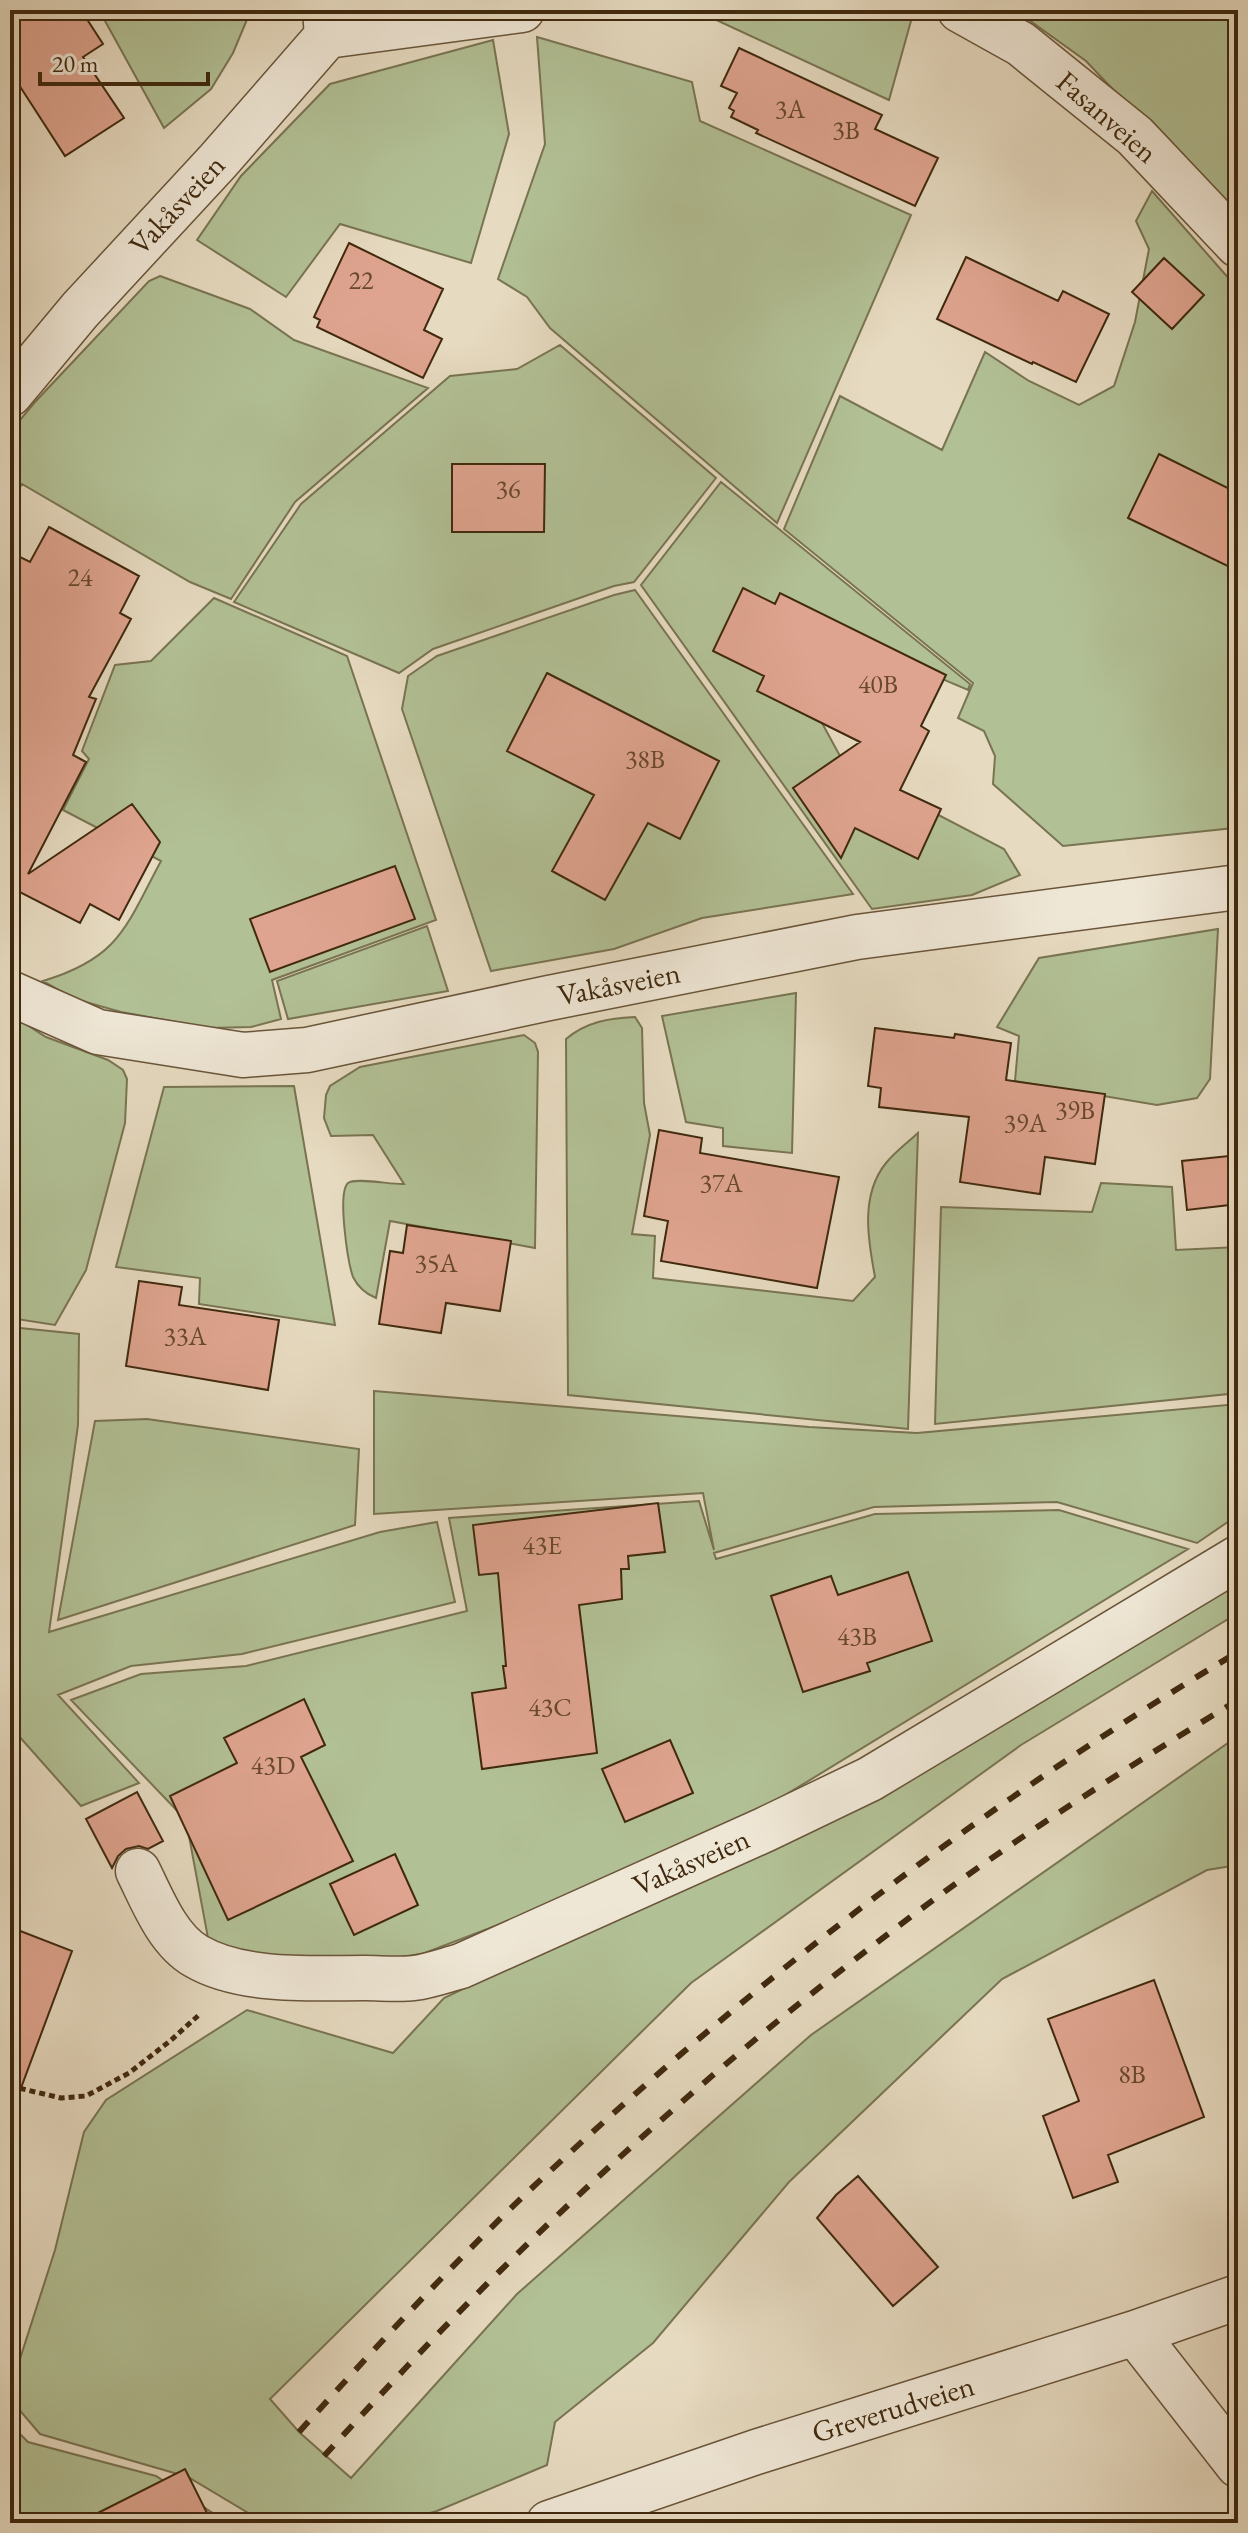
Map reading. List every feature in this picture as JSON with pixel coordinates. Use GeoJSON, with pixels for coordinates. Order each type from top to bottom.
{"type":"FeatureCollection","features":[{"type":"Feature","properties":{"kind":"street"},"geometry":{"type":"LineString","coordinates":[[326,23],[522,10]]}},
{"type":"Feature","properties":{"kind":"street","name":"Fasanveien"},"geometry":{"type":"LineString","coordinates":[[960,10],[1021,44],[1135,136],[1238,245]]}},
{"type":"Feature","properties":{"kind":"street","name":"Vakåsveien"},"geometry":{"type":"LineString","coordinates":[[10,394],[80,310],[218,161],[326,23]]}},
{"type":"Feature","properties":{"kind":"street","name":"Vakåsveien"},"geometry":{"type":"LineString","coordinates":[[10,993],[98,1032],[243,1055],[307,1050],[857,937],[1238,887]]}},
{"type":"Feature","properties":{"kind":"street","name":"Vakåsveien"},"geometry":{"type":"LineString","coordinates":[[138,1871],[174,1935],[194,1955],[245,1973],[312,1978],[412,1978],[461,1966],[870,1779],[1238,1558]]}},
{"type":"Feature","properties":{"kind":"street","name":"Greverudveien"},"geometry":{"type":"LineString","coordinates":[[549,2523],[756,2452],[1135,2333],[1238,2297]]}},
{"type":"Feature","properties":{"kind":"street"},"geometry":{"type":"LineString","coordinates":[[1135,2333],[1238,2465]]}},
{"type":"Feature","properties":{"kind":"path"},"geometry":{"type":"LineString","coordinates":[[10,2086],[61,2098],[86,2096],[129,2073],[170,2041],[245,1973]]}},
{"type":"Feature","properties":{"kind":"green space"},"geometry":{"type":"Polygon","coordinates":[[[99,10],[251,10],[233,53],[211,89],[164,128],[99,10]]]}},
{"type":"Feature","properties":{"kind":"green space"},"geometry":{"type":"Polygon","coordinates":[[[914,10],[889,100],[697,11],[914,10]]]}},
{"type":"Feature","properties":{"kind":"green space"},"geometry":{"type":"Polygon","coordinates":[[[1015,10],[1238,10],[1238,221],[1086,61],[1015,10]]]}},
{"type":"Feature","properties":{"kind":"green space"},"geometry":{"type":"Polygon","coordinates":[[[537,37],[692,82],[700,121],[911,215],[777,523],[550,328],[527,297],[498,279],[545,144],[537,37]]]}},
{"type":"Feature","properties":{"kind":"green space"},"geometry":{"type":"Polygon","coordinates":[[[493,40],[509,134],[471,263],[340,224],[286,297],[197,240],[241,176],[330,84],[493,40]]]}},
{"type":"Feature","properties":{"kind":"green space"},"geometry":{"type":"Polygon","coordinates":[[[1152,191],[1238,289],[1238,824],[1234,828],[1063,846],[993,784],[995,756],[984,731],[958,718],[973,683],[784,529],[840,396],[942,450],[985,352],[1029,381],[1079,405],[1114,386],[1135,322],[1149,249],[1136,221],[1152,191]]]}},
{"type":"Feature","properties":{"kind":"green space"},"geometry":{"type":"Polygon","coordinates":[[[160,276],[250,309],[294,340],[428,388],[295,502],[231,599],[190,582],[22,484],[10,502],[10,432],[149,281],[160,276]]]}},
{"type":"Feature","properties":{"kind":"green space"},"geometry":{"type":"Polygon","coordinates":[[[560,345],[716,478],[634,582],[614,586],[433,649],[399,673],[234,602],[301,504],[450,376],[517,369],[560,345]]]}},
{"type":"Feature","properties":{"kind":"green space"},"geometry":{"type":"Polygon","coordinates":[[[721,482],[970,684],[968,690],[933,675],[816,712],[846,767],[1004,849],[1020,875],[972,895],[872,909],[641,585],[721,482]]]}},
{"type":"Feature","properties":{"kind":"green space"},"geometry":{"type":"Polygon","coordinates":[[[635,590],[853,894],[702,918],[614,949],[491,971],[402,709],[408,676],[437,656],[635,590]]]}},
{"type":"Feature","properties":{"kind":"green space"},"geometry":{"type":"Polygon","coordinates":[[[214,598],[347,656],[436,920],[272,980],[281,1019],[251,1027],[210,1028],[121,1012],[75,999],[43,981],[89,962],[118,937],[161,861],[63,810],[89,759],[82,751],[115,665],[151,661],[214,598]]]}},
{"type":"Feature","properties":{"kind":"green space"},"geometry":{"type":"Polygon","coordinates":[[[427,926],[448,991],[288,1019],[277,981],[427,926]]]}},
{"type":"Feature","properties":{"kind":"green space"},"geometry":{"type":"Polygon","coordinates":[[[1218,929],[1210,1079],[1197,1098],[1157,1105],[1015,1081],[1019,1036],[997,1027],[1039,958],[1218,929]]]}},
{"type":"Feature","properties":{"kind":"green space"},"geometry":{"type":"Polygon","coordinates":[[[796,993],[792,1153],[723,1146],[723,1128],[686,1122],[662,1016],[796,993]]]}},
{"type":"Feature","properties":{"kind":"green space"},"geometry":{"type":"Polygon","coordinates":[[[13,1016],[46,1037],[108,1060],[123,1070],[127,1079],[125,1123],[86,1270],[55,1325],[10,1318],[10,1020],[13,1016]]]}},
{"type":"Feature","properties":{"kind":"green space"},"geometry":{"type":"Polygon","coordinates":[[[635,1017],[642,1028],[644,1103],[650,1135],[632,1234],[655,1236],[653,1278],[853,1301],[875,1277],[868,1218],[872,1189],[886,1163],[918,1133],[908,1429],[568,1395],[566,1039],[598,1022],[635,1017]]]}},
{"type":"Feature","properties":{"kind":"green space"},"geometry":{"type":"Polygon","coordinates":[[[524,1035],[535,1043],[538,1052],[535,1248],[390,1221],[376,1298],[369,1294],[357,1284],[351,1269],[344,1228],[345,1189],[352,1181],[404,1184],[373,1135],[331,1136],[324,1118],[330,1086],[360,1067],[524,1035]]]}},
{"type":"Feature","properties":{"kind":"green space"},"geometry":{"type":"Polygon","coordinates":[[[294,1086],[335,1325],[199,1304],[200,1278],[116,1267],[164,1087],[294,1086]]]}},
{"type":"Feature","properties":{"kind":"green space"},"geometry":{"type":"Polygon","coordinates":[[[1101,1183],[1172,1187],[1176,1250],[1238,1247],[1238,1393],[935,1424],[941,1207],[1092,1212],[1101,1183]]]}},
{"type":"Feature","properties":{"kind":"green space"},"geometry":{"type":"Polygon","coordinates":[[[10,1327],[79,1334],[78,1425],[49,1632],[380,1532],[437,1522],[455,1602],[242,1654],[131,1666],[58,1695],[139,1783],[81,1806],[10,1726],[10,1327]]]}},
{"type":"Feature","properties":{"kind":"green space"},"geometry":{"type":"Polygon","coordinates":[[[374,1391],[917,1433],[1238,1404],[1238,1515],[1197,1543],[1057,1502],[874,1507],[714,1553],[716,1559],[875,1514],[1059,1510],[1188,1549],[733,1827],[626,1876],[422,1954],[216,1981],[186,1820],[71,1700],[141,1674],[246,1666],[467,1611],[449,1518],[699,1501],[714,1550],[703,1493],[374,1514],[374,1391]]]}},
{"type":"Feature","properties":{"kind":"green space"},"geometry":{"type":"Polygon","coordinates":[[[147,1419],[359,1449],[355,1525],[58,1620],[95,1421],[147,1419]]]}},
{"type":"Feature","properties":{"kind":"green space"},"geometry":{"type":"Polygon","coordinates":[[[1238,1584],[1238,1613],[1021,1745],[691,1983],[270,2399],[299,2432],[351,2478],[517,2294],[811,2035],[1238,1736],[1238,1865],[1207,1870],[1002,1979],[789,2182],[653,2343],[555,2422],[547,2465],[437,2511],[395,2523],[265,2523],[188,2477],[40,2434],[10,2399],[10,2390],[55,2250],[84,2132],[106,2100],[247,2010],[393,2053],[444,1998],[670,1890],[1006,1722],[1238,1584]]]}},
{"type":"Feature","properties":{"kind":"green space"},"geometry":{"type":"Polygon","coordinates":[[[10,2424],[28,2442],[156,2476],[228,2523],[10,2523],[10,2424]]]}},
{"type":"Feature","properties":{"kind":"building"},"geometry":{"type":"Polygon","coordinates":[[[10,10],[81,10],[103,44],[83,57],[124,118],[65,156],[10,71],[10,10]]]}},
{"type":"Feature","properties":{"kind":"building"},"geometry":{"type":"Polygon","coordinates":[[[739,48],[882,115],[875,129],[938,158],[915,206],[756,133],[758,130],[731,117],[734,111],[729,108],[737,93],[721,86],[739,48]]]}},
{"type":"Feature","properties":{"kind":"building"},"geometry":{"type":"Polygon","coordinates":[[[349,243],[443,289],[424,330],[442,339],[423,378],[317,327],[320,320],[314,317],[349,243]]]}},
{"type":"Feature","properties":{"kind":"building"},"geometry":{"type":"Polygon","coordinates":[[[966,257],[1058,301],[1063,291],[1109,314],[1076,382],[937,319],[966,257]]]}},
{"type":"Feature","properties":{"kind":"building"},"geometry":{"type":"Polygon","coordinates":[[[1164,258],[1204,295],[1172,329],[1132,292],[1164,258]]]}},
{"type":"Feature","properties":{"kind":"building"},"geometry":{"type":"Polygon","coordinates":[[[1159,454],[1238,493],[1238,571],[1128,518],[1159,454]]]}},
{"type":"Feature","properties":{"kind":"building"},"geometry":{"type":"Polygon","coordinates":[[[452,464],[545,464],[544,532],[452,532],[452,464]]]}},
{"type":"Feature","properties":{"kind":"building"},"geometry":{"type":"Polygon","coordinates":[[[49,527],[139,576],[120,613],[131,619],[89,697],[96,699],[73,755],[86,762],[28,874],[132,804],[160,842],[119,920],[90,904],[80,923],[18,891],[10,907],[10,552],[30,562],[49,527]]]}},
{"type":"Feature","properties":{"kind":"building"},"geometry":{"type":"Polygon","coordinates":[[[743,588],[775,604],[780,593],[946,675],[921,726],[929,731],[900,790],[941,809],[918,859],[855,828],[841,858],[793,788],[860,742],[757,691],[764,676],[713,651],[743,588]]]}},
{"type":"Feature","properties":{"kind":"building"},"geometry":{"type":"Polygon","coordinates":[[[547,673],[719,761],[680,839],[648,823],[605,900],[552,871],[594,795],[507,751],[547,673]]]}},
{"type":"Feature","properties":{"kind":"building"},"geometry":{"type":"Polygon","coordinates":[[[395,866],[415,919],[270,972],[250,919],[395,866]]]}},
{"type":"Feature","properties":{"kind":"building"},"geometry":{"type":"Polygon","coordinates":[[[875,1028],[954,1038],[955,1034],[1011,1043],[1006,1080],[1105,1094],[1095,1164],[1045,1157],[1040,1194],[960,1182],[969,1117],[879,1107],[881,1088],[868,1086],[875,1028]]]}},
{"type":"Feature","properties":{"kind":"building"},"geometry":{"type":"Polygon","coordinates":[[[659,1130],[702,1138],[700,1153],[839,1177],[817,1288],[661,1261],[668,1221],[644,1216],[659,1130]]]}},
{"type":"Feature","properties":{"kind":"building"},"geometry":{"type":"Polygon","coordinates":[[[1238,1155],[1238,1204],[1187,1210],[1182,1161],[1238,1155]]]}},
{"type":"Feature","properties":{"kind":"building"},"geometry":{"type":"Polygon","coordinates":[[[407,1225],[511,1241],[500,1311],[446,1303],[441,1333],[379,1324],[390,1251],[403,1253],[407,1225]]]}},
{"type":"Feature","properties":{"kind":"building"},"geometry":{"type":"Polygon","coordinates":[[[139,1281],[182,1287],[179,1305],[279,1320],[268,1390],[126,1366],[139,1281]]]}},
{"type":"Feature","properties":{"kind":"building"},"geometry":{"type":"Polygon","coordinates":[[[658,1503],[665,1552],[628,1556],[629,1569],[621,1569],[622,1599],[579,1605],[597,1753],[482,1769],[472,1693],[506,1688],[503,1666],[506,1666],[498,1573],[479,1575],[473,1525],[658,1503]]]}},
{"type":"Feature","properties":{"kind":"building"},"geometry":{"type":"Polygon","coordinates":[[[908,1572],[932,1641],[867,1663],[870,1671],[803,1692],[771,1596],[831,1576],[838,1595],[908,1572]]]}},
{"type":"Feature","properties":{"kind":"building"},"geometry":{"type":"Polygon","coordinates":[[[304,1699],[325,1745],[301,1757],[353,1861],[228,1920],[170,1796],[237,1763],[224,1738],[304,1699]]]}},
{"type":"Feature","properties":{"kind":"building"},"geometry":{"type":"Polygon","coordinates":[[[670,1740],[693,1793],[625,1822],[602,1769],[670,1740]]]}},
{"type":"Feature","properties":{"kind":"building"},"geometry":{"type":"Polygon","coordinates":[[[137,1792],[163,1841],[148,1849],[139,1846],[126,1849],[112,1868],[86,1819],[137,1792]]]}},
{"type":"Feature","properties":{"kind":"building"},"geometry":{"type":"Polygon","coordinates":[[[395,1854],[418,1905],[354,1935],[330,1884],[395,1854]]]}},
{"type":"Feature","properties":{"kind":"building"},"geometry":{"type":"Polygon","coordinates":[[[10,1927],[72,1951],[15,2104],[10,2103],[10,1927]]]}},
{"type":"Feature","properties":{"kind":"building"},"geometry":{"type":"Polygon","coordinates":[[[1154,1980],[1204,2117],[1108,2155],[1118,2182],[1073,2198],[1043,2116],[1079,2101],[1048,2019],[1154,1980]]]}},
{"type":"Feature","properties":{"kind":"building"},"geometry":{"type":"Polygon","coordinates":[[[858,2176],[938,2267],[893,2306],[817,2218],[836,2195],[858,2176]]]}},
{"type":"Feature","properties":{"kind":"building"},"geometry":{"type":"Polygon","coordinates":[[[185,2469],[212,2523],[78,2523],[185,2469]]]}},
{"type":"Feature","properties":{"kind":"railway"},"geometry":{"type":"LineString","coordinates":[[299,2432],[503,2216],[698,2039],[871,1900],[960,1834],[1144,1710],[1238,1652]]}},
{"type":"Feature","properties":{"kind":"railway"},"geometry":{"type":"LineString","coordinates":[[324,2456],[454,2317],[551,2221],[658,2123],[768,2029],[976,1869],[1087,1794],[1238,1700]]}}]}
